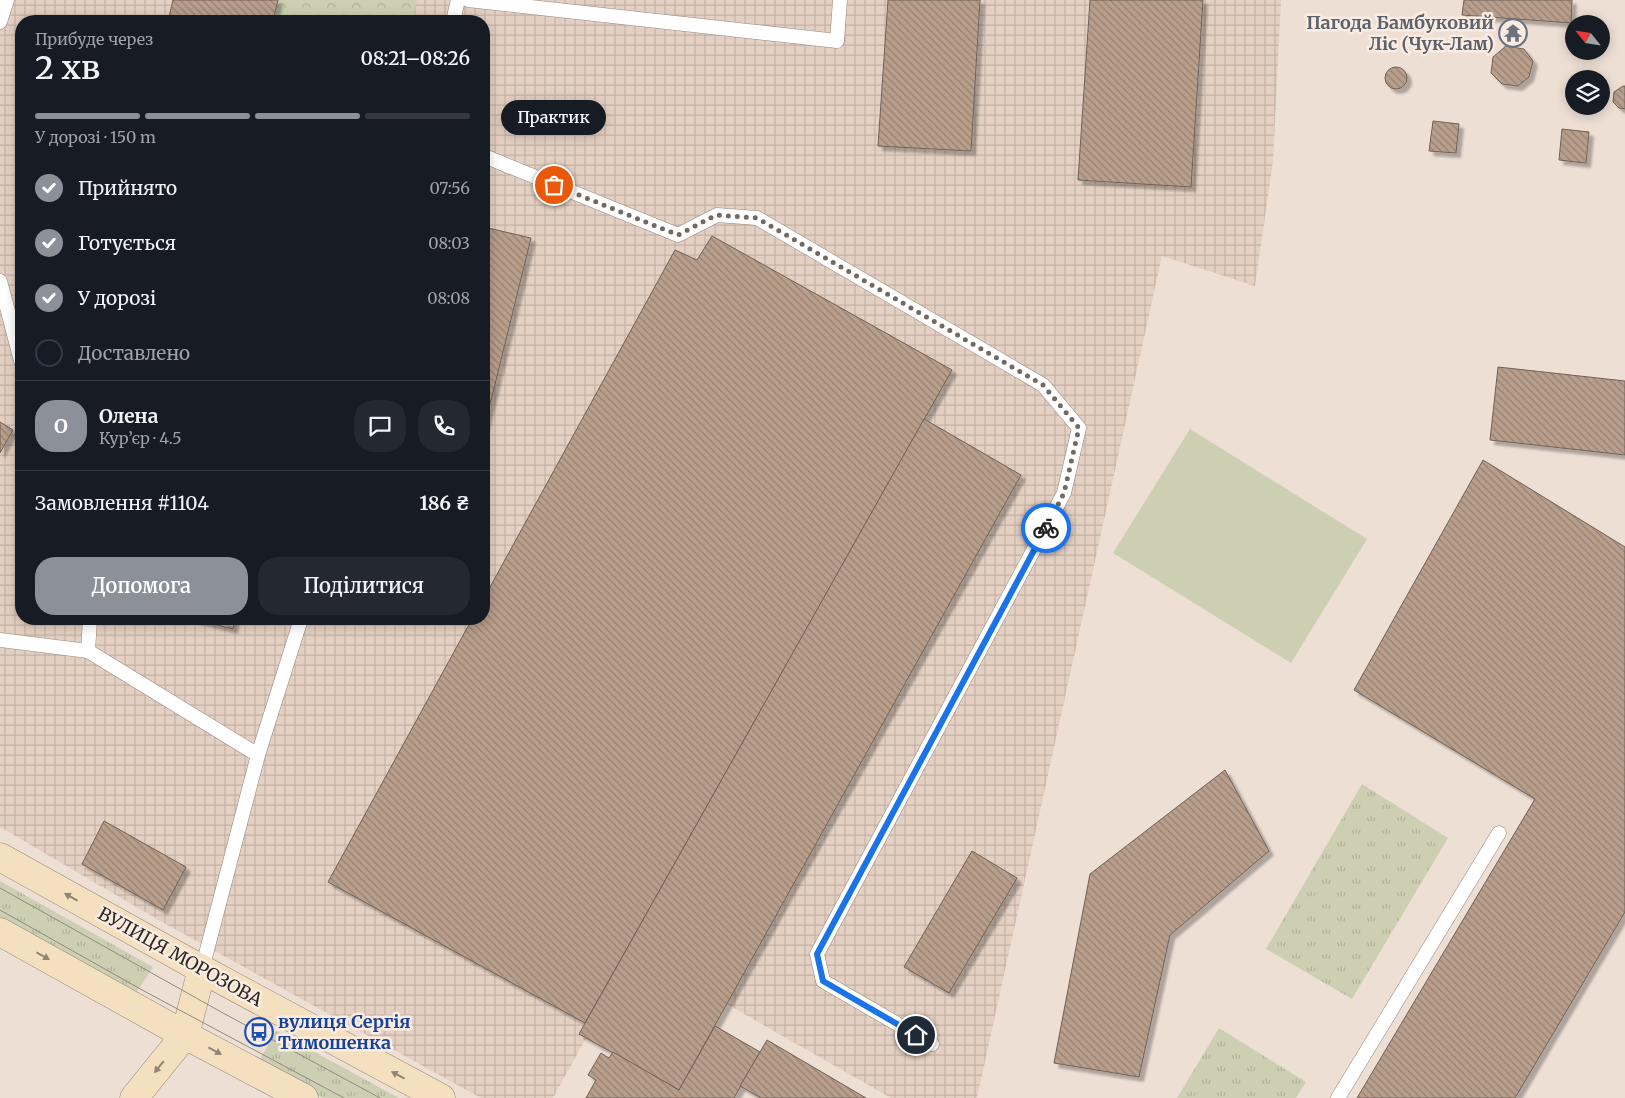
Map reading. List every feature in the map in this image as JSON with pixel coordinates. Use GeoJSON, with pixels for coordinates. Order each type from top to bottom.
{"type":"FeatureCollection","features":[{"type":"Feature","properties":{"kind":"main road","name":"ВУЛИЦЯ МОРОЗОВА"},"geometry":{"type":"LineString","coordinates":[[0,857],[441,1098]]}},
{"type":"Feature","properties":{"kind":"main road"},"geometry":{"type":"LineString","coordinates":[[0,932],[185,1035],[304,1098]]}},
{"type":"Feature","properties":{"kind":"main road"},"geometry":{"type":"LineString","coordinates":[[134,1098],[185,1035],[202,969]]}},
{"type":"Feature","properties":{"kind":"lane"},"geometry":{"type":"LineString","coordinates":[[0,22],[7,0]]}},
{"type":"Feature","properties":{"kind":"lane"},"geometry":{"type":"LineString","coordinates":[[454,15],[458,0]]}},
{"type":"Feature","properties":{"kind":"lane"},"geometry":{"type":"LineString","coordinates":[[468,0],[837,41],[840,0]]}},
{"type":"Feature","properties":{"kind":"lane"},"geometry":{"type":"LineString","coordinates":[[490,158],[678,235],[716,215],[757,218],[1043,385],[1079,428],[1064,493],[817,954],[823,981],[932,1044]]}},
{"type":"Feature","properties":{"kind":"lane"},"geometry":{"type":"LineString","coordinates":[[0,280],[15,338]]}},
{"type":"Feature","properties":{"kind":"lane"},"geometry":{"type":"LineString","coordinates":[[88,651],[90,625]]}},
{"type":"Feature","properties":{"kind":"lane"},"geometry":{"type":"LineString","coordinates":[[202,969],[258,755],[299,625]]}},
{"type":"Feature","properties":{"kind":"lane"},"geometry":{"type":"LineString","coordinates":[[0,640],[88,651],[258,755]]}},
{"type":"Feature","properties":{"kind":"lane"},"geometry":{"type":"LineString","coordinates":[[1338,1098],[1499,833]]}},
{"type":"Feature","properties":{"kind":"shaded area"},"geometry":{"type":"Polygon","coordinates":[[[0,0],[1281,0],[1273,162],[1255,286],[1162,256],[977,1098],[891,1098],[634,951],[553,1098],[481,1098],[162,922],[0,827],[0,0]]]}},
{"type":"Feature","properties":{"kind":"green space"},"geometry":{"type":"Polygon","coordinates":[[[278,0],[417,0],[413,15],[274,15],[278,0]]]}},
{"type":"Feature","properties":{"kind":"green space"},"geometry":{"type":"Polygon","coordinates":[[[1190,429],[1367,539],[1291,663],[1113,553],[1190,429]]]}},
{"type":"Feature","properties":{"kind":"green space"},"geometry":{"type":"Polygon","coordinates":[[[1362,784],[1448,838],[1352,999],[1266,949],[1362,784]]]}},
{"type":"Feature","properties":{"kind":"green space"},"geometry":{"type":"Polygon","coordinates":[[[0,881],[153,967],[134,996],[0,920],[0,881]]]}},
{"type":"Feature","properties":{"kind":"green space"},"geometry":{"type":"Polygon","coordinates":[[[1219,1028],[1306,1082],[1296,1098],[1177,1098],[1219,1028]]]}},
{"type":"Feature","properties":{"kind":"green space"},"geometry":{"type":"Polygon","coordinates":[[[276,1031],[399,1098],[323,1098],[258,1063],[276,1031]]]}},
{"type":"Feature","properties":{"kind":"building"},"geometry":{"type":"Polygon","coordinates":[[[173,0],[278,0],[274,15],[169,15],[173,0]]]}},
{"type":"Feature","properties":{"kind":"building"},"geometry":{"type":"Polygon","coordinates":[[[888,0],[980,0],[971,151],[878,146],[888,0]]]}},
{"type":"Feature","properties":{"kind":"building"},"geometry":{"type":"Polygon","coordinates":[[[1090,0],[1203,0],[1191,187],[1078,180],[1090,0]]]}},
{"type":"Feature","properties":{"kind":"building"},"geometry":{"type":"Polygon","coordinates":[[[1464,0],[1572,0],[1571,15],[1565,15],[1565,23],[1462,15],[1464,0]]]}},
{"type":"Feature","properties":{"kind":"building"},"geometry":{"type":"Polygon","coordinates":[[[1506,46],[1524,49],[1533,61],[1529,77],[1518,86],[1502,84],[1491,73],[1493,57],[1506,46]]]}},
{"type":"Feature","properties":{"kind":"building"},"geometry":{"type":"Polygon","coordinates":[[[1396,67],[1404,70],[1407,78],[1404,86],[1396,89],[1388,86],[1385,78],[1388,70],[1396,67]]]}},
{"type":"Feature","properties":{"kind":"building"},"geometry":{"type":"Polygon","coordinates":[[[1625,86],[1625,109],[1619,108],[1613,102],[1614,92],[1625,86]]]}},
{"type":"Feature","properties":{"kind":"building"},"geometry":{"type":"Polygon","coordinates":[[[1433,121],[1459,124],[1456,153],[1429,151],[1433,121]]]}},
{"type":"Feature","properties":{"kind":"building"},"geometry":{"type":"Polygon","coordinates":[[[1562,129],[1589,132],[1586,163],[1559,160],[1562,129]]]}},
{"type":"Feature","properties":{"kind":"building"},"geometry":{"type":"Polygon","coordinates":[[[490,228],[531,238],[490,405],[490,228]]]}},
{"type":"Feature","properties":{"kind":"building"},"geometry":{"type":"Polygon","coordinates":[[[712,236],[952,370],[585,1023],[328,882],[469,625],[490,625],[490,587],[675,250],[697,260],[712,236]]]}},
{"type":"Feature","properties":{"kind":"building"},"geometry":{"type":"Polygon","coordinates":[[[1498,367],[1625,381],[1625,455],[1490,440],[1498,367]]]}},
{"type":"Feature","properties":{"kind":"building"},"geometry":{"type":"Polygon","coordinates":[[[924,419],[1021,475],[679,1090],[579,1034],[924,419]]]}},
{"type":"Feature","properties":{"kind":"building"},"geometry":{"type":"Polygon","coordinates":[[[0,422],[13,430],[0,453],[0,422]]]}},
{"type":"Feature","properties":{"kind":"building"},"geometry":{"type":"Polygon","coordinates":[[[1483,460],[1625,547],[1625,912],[1515,1098],[1357,1098],[1535,799],[1354,690],[1483,460]]]}},
{"type":"Feature","properties":{"kind":"building"},"geometry":{"type":"Polygon","coordinates":[[[217,625],[234,625],[233,629],[217,625]]]}},
{"type":"Feature","properties":{"kind":"building"},"geometry":{"type":"Polygon","coordinates":[[[1225,770],[1269,851],[1170,935],[1139,1077],[1054,1063],[1090,874],[1225,770]]]}},
{"type":"Feature","properties":{"kind":"building"},"geometry":{"type":"Polygon","coordinates":[[[104,821],[186,867],[163,910],[82,864],[104,821]]]}},
{"type":"Feature","properties":{"kind":"building"},"geometry":{"type":"Polygon","coordinates":[[[972,851],[1017,878],[949,993],[904,967],[972,851]]]}},
{"type":"Feature","properties":{"kind":"building"},"geometry":{"type":"Polygon","coordinates":[[[715,1026],[760,1052],[734,1098],[586,1098],[596,1080],[588,1075],[601,1053],[609,1058],[613,1052],[679,1090],[715,1026]]]}},
{"type":"Feature","properties":{"kind":"building"},"geometry":{"type":"Polygon","coordinates":[[[767,1040],[866,1098],[761,1098],[740,1086],[767,1040]]]}},
{"type":"Feature","properties":{"kind":"tram line"},"geometry":{"type":"LineString","coordinates":[[0,888],[223,1013],[380,1098]]}},
{"type":"Feature","properties":{"kind":"tram line"},"geometry":{"type":"LineString","coordinates":[[0,910],[144,991],[344,1098]]}},
{"type":"Feature","properties":{"kind":"way so far"},"geometry":{"type":"LineString","coordinates":[[554,185],[678,235],[716,215],[757,218],[1043,385],[1079,428],[1064,493],[1046,528]]}},
{"type":"Feature","properties":{"kind":"place","name":"Пагода Бамбуковий Ліс (Чук-Лам)"},"geometry":{"type":"Point","coordinates":[1513,33]}},
{"type":"Feature","properties":{"kind":"place","name":"Практик"},"geometry":{"type":"Point","coordinates":[554,185]}},
{"type":"Feature","properties":{"kind":"place","name":"вулиця Сергія Тимошенка"},"geometry":{"type":"Point","coordinates":[259,1032]}},
{"type":"Feature","properties":{"kind":"route"},"geometry":{"type":"LineString","coordinates":[[916,1035],[823,981],[817,954],[1046,528]]}}]}
